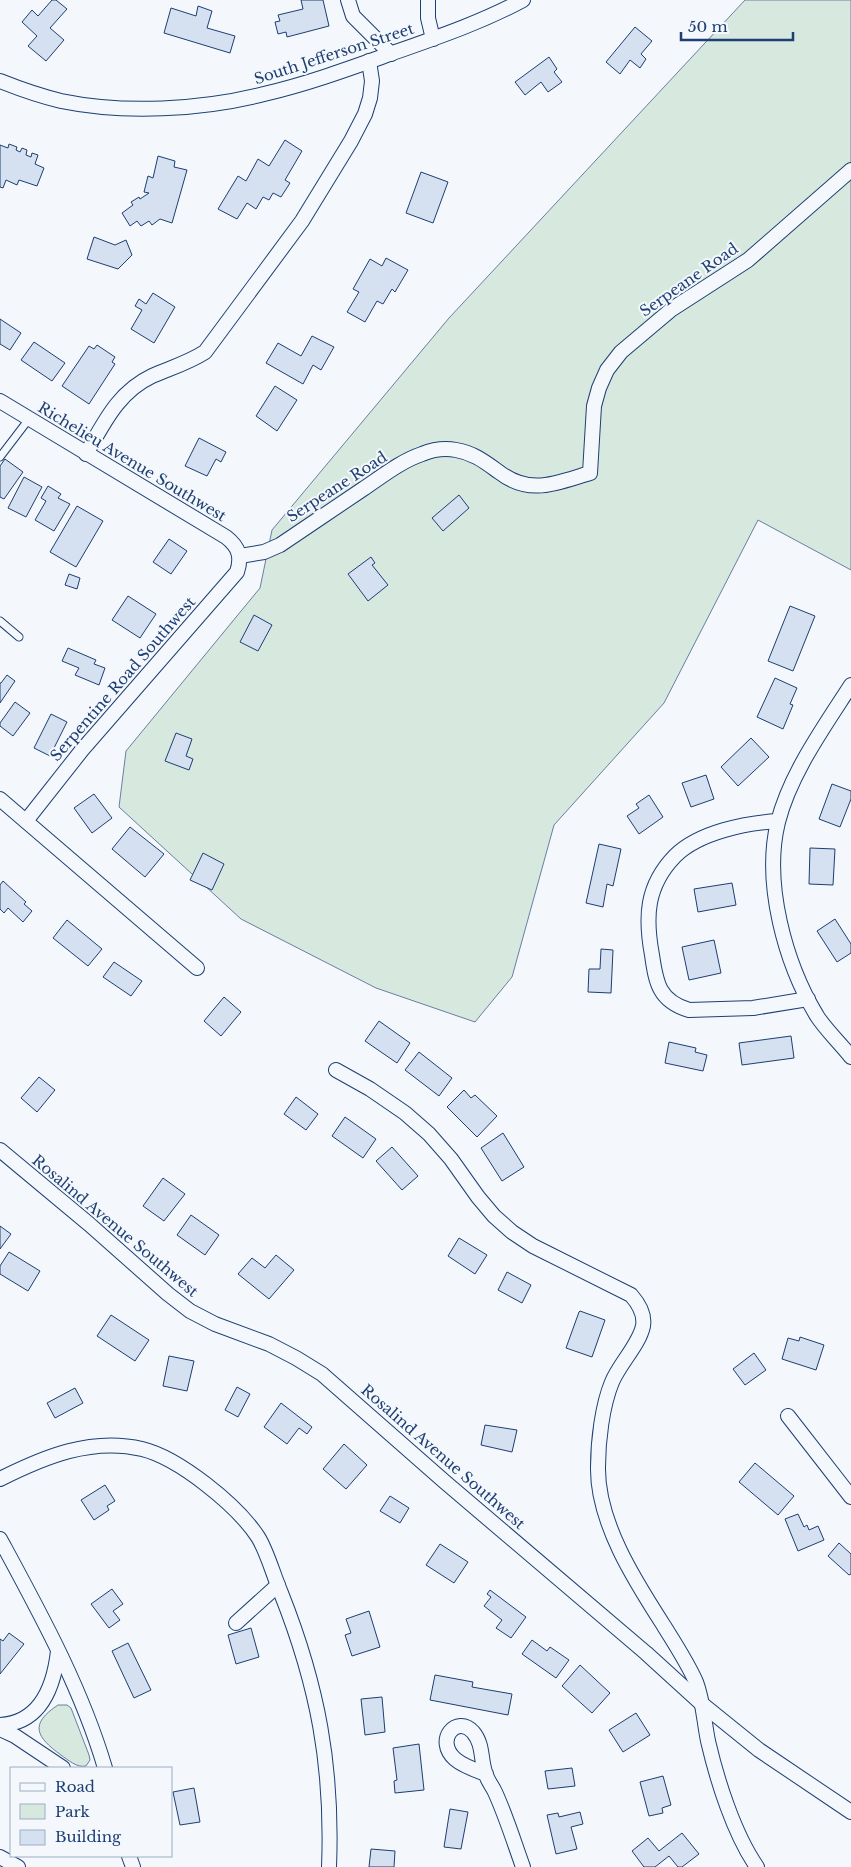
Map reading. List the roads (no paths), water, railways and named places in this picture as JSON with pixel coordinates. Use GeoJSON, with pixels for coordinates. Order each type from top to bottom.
{"type":"FeatureCollection","features":[{"type":"Feature","properties":{"kind":"street"},"geometry":{"type":"LineString","coordinates":[[348,0],[353,16],[391,54]]}},
{"type":"Feature","properties":{"kind":"street"},"geometry":{"type":"LineString","coordinates":[[428,0],[428,18],[433,39]]}},
{"type":"Feature","properties":{"kind":"street","name":"South Jefferson Street"},"geometry":{"type":"LineString","coordinates":[[0,81],[28,92],[62,101],[102,106],[145,108],[220,103],[262,95],[369,62],[495,15],[523,0]]}},
{"type":"Feature","properties":{"kind":"street"},"geometry":{"type":"LineString","coordinates":[[86,454],[113,406],[136,384],[192,361],[205,352],[302,221],[351,141],[365,114],[370,98],[372,81],[369,62]]}},
{"type":"Feature","properties":{"kind":"street","name":"Serpeane Road"},"geometry":{"type":"LineString","coordinates":[[240,556],[264,552],[280,545],[374,481],[411,458],[423,453],[455,450],[471,454],[485,461],[509,479],[534,487],[548,486],[590,473],[594,406],[607,370],[621,352],[672,309],[748,260],[851,170]]}},
{"type":"Feature","properties":{"kind":"street","name":"Richelieu Avenue Southwest"},"geometry":{"type":"LineString","coordinates":[[0,401],[226,537],[234,543],[240,556]]}},
{"type":"Feature","properties":{"kind":"street","name":"Serpentine Road Southwest"},"geometry":{"type":"LineString","coordinates":[[26,821],[82,750],[237,572],[240,556]]}},
{"type":"Feature","properties":{"kind":"street"},"geometry":{"type":"LineString","coordinates":[[851,685],[821,732],[786,799],[774,839],[772,870],[777,907],[786,943],[798,978],[818,1017],[851,1056]]}},
{"type":"Feature","properties":{"kind":"street"},"geometry":{"type":"LineString","coordinates":[[0,799],[197,968]]}},
{"type":"Feature","properties":{"kind":"street"},"geometry":{"type":"LineString","coordinates":[[778,821],[758,822],[734,827],[710,836],[676,855],[664,869],[655,884],[649,905],[647,927],[655,978],[662,994],[669,1001],[689,1010],[753,1008],[808,999]]}},
{"type":"Feature","properties":{"kind":"street"},"geometry":{"type":"LineString","coordinates":[[336,1070],[370,1089],[405,1113],[429,1134],[451,1158],[478,1198],[512,1232],[533,1246],[631,1295],[638,1303],[643,1319],[640,1336],[616,1375],[606,1404],[598,1455],[599,1492],[611,1532],[642,1591],[686,1662],[696,1683],[709,1742],[727,1804],[739,1834],[757,1867]]}},
{"type":"Feature","properties":{"kind":"street","name":"Rosalind Avenue Southwest"},"geometry":{"type":"LineString","coordinates":[[0,1150],[89,1224],[168,1294],[190,1310],[215,1324],[276,1348],[322,1374],[445,1482],[646,1653],[702,1704],[760,1750],[851,1812]]}},
{"type":"Feature","properties":{"kind":"street"},"geometry":{"type":"LineString","coordinates":[[788,1416],[851,1496]]}},
{"type":"Feature","properties":{"kind":"street"},"geometry":{"type":"LineString","coordinates":[[0,1479],[39,1460],[64,1452],[90,1447],[116,1446],[142,1449],[164,1458],[195,1476],[219,1494],[240,1515],[258,1538],[278,1585],[308,1670],[316,1701],[324,1746],[329,1792],[328,1867]]}},
{"type":"Feature","properties":{"kind":"street"},"geometry":{"type":"LineString","coordinates":[[0,1539],[74,1684],[105,1767]]}},
{"type":"Feature","properties":{"kind":"street"},"geometry":{"type":"LineString","coordinates":[[236,1623],[278,1585]]}},
{"type":"Feature","properties":{"kind":"street"},"geometry":{"type":"LineString","coordinates":[[0,1725],[12,1724],[26,1718],[39,1706],[50,1690],[58,1650]]}},
{"type":"Feature","properties":{"kind":"street"},"geometry":{"type":"LineString","coordinates":[[0,1729],[15,1736],[62,1767]]}},
{"type":"Feature","properties":{"kind":"street"},"geometry":{"type":"LineString","coordinates":[[486,1774],[495,1792],[523,1867]]}},
{"type":"Feature","properties":{"kind":"street"},"geometry":{"type":"LineString","coordinates":[[0,1857],[18,1867]]}},
{"type":"Feature","properties":{"kind":"lane"},"geometry":{"type":"LineString","coordinates":[[0,457],[29,419]]}},
{"type":"Feature","properties":{"kind":"lane"},"geometry":{"type":"LineString","coordinates":[[0,621],[19,637]]}}]}
